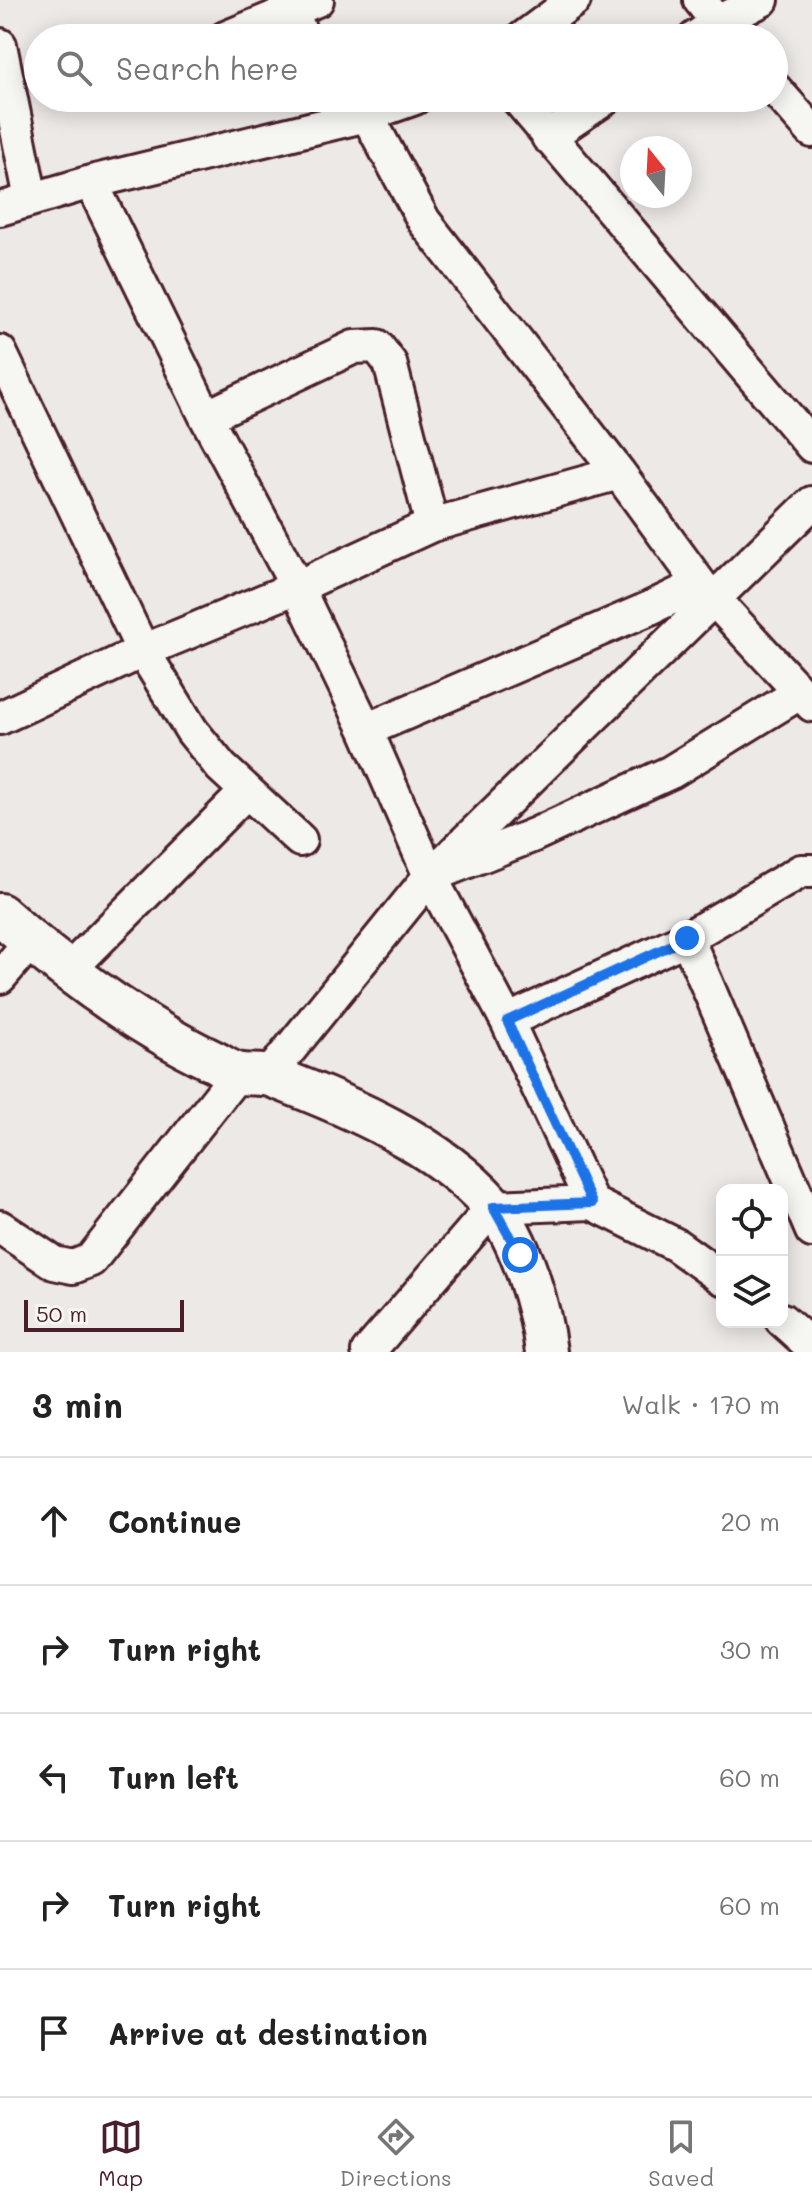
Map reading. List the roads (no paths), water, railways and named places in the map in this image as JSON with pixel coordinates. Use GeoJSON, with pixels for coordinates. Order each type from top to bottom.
{"type":"FeatureCollection","features":[{"type":"Feature","properties":{"kind":"main road"},"geometry":{"type":"LineString","coordinates":[[0,914],[92,990],[152,1029],[417,1143],[442,1159],[493,1207],[520,1255],[542,1318],[546,1352]]}},
{"type":"Feature","properties":{"kind":"street"},"geometry":{"type":"LineString","coordinates":[[542,24],[574,0]]}},
{"type":"Feature","properties":{"kind":"street"},"geometry":{"type":"LineString","coordinates":[[712,24],[762,0]]}},
{"type":"Feature","properties":{"kind":"street"},"geometry":{"type":"LineString","coordinates":[[266,24],[301,12]]}},
{"type":"Feature","properties":{"kind":"street"},"geometry":{"type":"LineString","coordinates":[[0,45],[31,199]]}},
{"type":"Feature","properties":{"kind":"street"},"geometry":{"type":"LineString","coordinates":[[788,104],[812,131]]}},
{"type":"Feature","properties":{"kind":"street"},"geometry":{"type":"LineString","coordinates":[[0,209],[312,113],[367,115],[375,112]]}},
{"type":"Feature","properties":{"kind":"street"},"geometry":{"type":"LineString","coordinates":[[528,112],[812,446]]}},
{"type":"Feature","properties":{"kind":"street"},"geometry":{"type":"LineString","coordinates":[[548,137],[585,112]]}},
{"type":"Feature","properties":{"kind":"street"},"geometry":{"type":"LineString","coordinates":[[367,115],[424,221],[707,591],[807,698],[671,772],[534,835],[430,876]]}},
{"type":"Feature","properties":{"kind":"street"},"geometry":{"type":"LineString","coordinates":[[91,182],[206,417],[297,587],[366,730],[430,876],[507,1021],[592,1203]]}},
{"type":"Feature","properties":{"kind":"street"},"geometry":{"type":"LineString","coordinates":[[206,417],[354,347],[377,346],[390,363],[432,525]]}},
{"type":"Feature","properties":{"kind":"street"},"geometry":{"type":"LineString","coordinates":[[0,352],[143,651],[192,731],[221,767],[300,840]]}},
{"type":"Feature","properties":{"kind":"street"},"geometry":{"type":"LineString","coordinates":[[3,710],[297,587],[432,525],[619,473]]}},
{"type":"Feature","properties":{"kind":"street"},"geometry":{"type":"LineString","coordinates":[[0,1227],[54,1263],[73,1267],[91,1260],[430,876],[707,591],[812,503]]}},
{"type":"Feature","properties":{"kind":"street"},"geometry":{"type":"LineString","coordinates":[[366,730],[635,615],[707,591]]}},
{"type":"Feature","properties":{"kind":"street"},"geometry":{"type":"LineString","coordinates":[[68,971],[246,792]]}},
{"type":"Feature","properties":{"kind":"street"},"geometry":{"type":"LineString","coordinates":[[507,1021],[687,938],[801,871],[812,871]]}},
{"type":"Feature","properties":{"kind":"street"},"geometry":{"type":"LineString","coordinates":[[687,938],[812,1231]]}},
{"type":"Feature","properties":{"kind":"street"},"geometry":{"type":"LineString","coordinates":[[0,977],[31,941]]}},
{"type":"Feature","properties":{"kind":"street"},"geometry":{"type":"LineString","coordinates":[[368,1352],[493,1207],[592,1203],[676,1245],[716,1274]]}}]}
